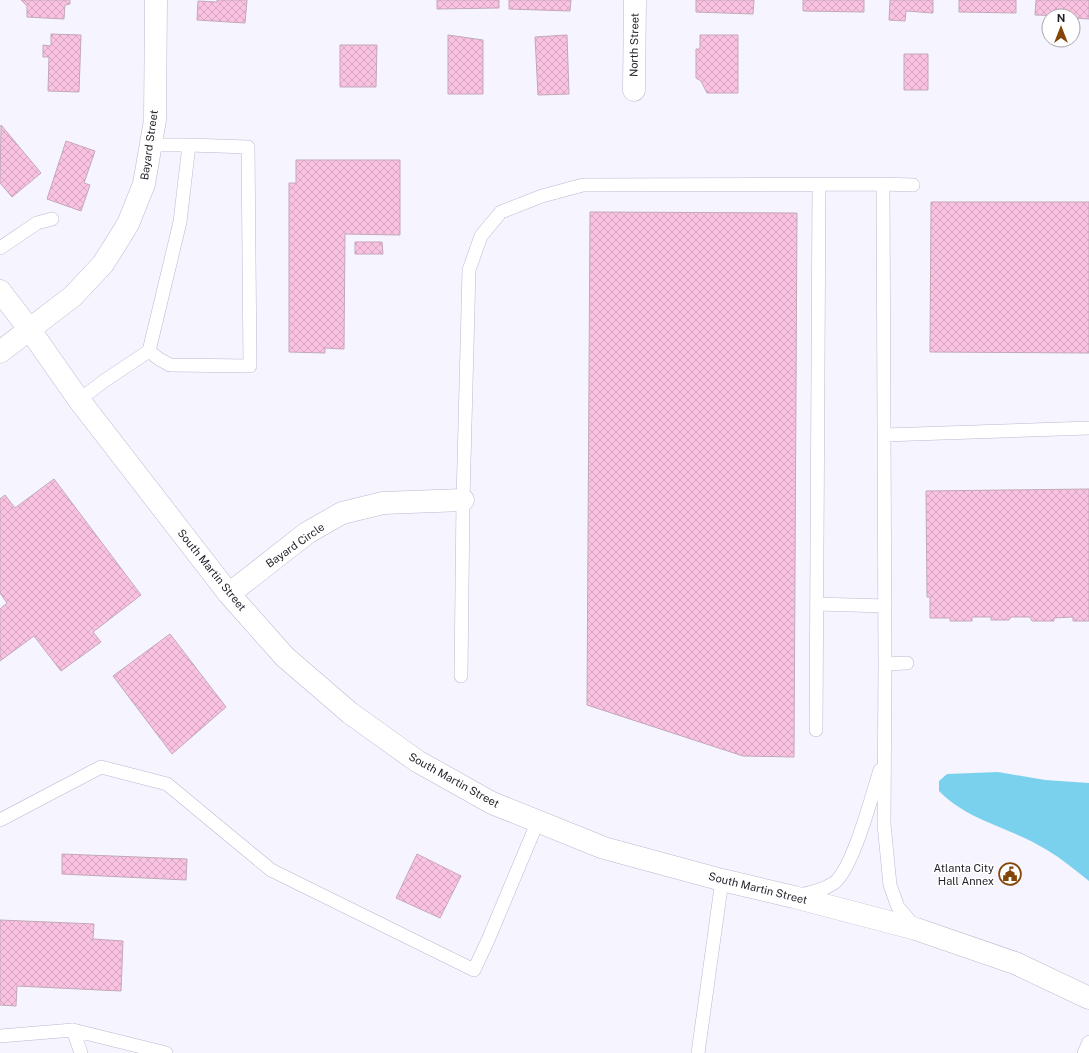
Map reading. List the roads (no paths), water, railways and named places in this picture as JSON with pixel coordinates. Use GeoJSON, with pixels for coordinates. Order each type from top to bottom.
{"type":"FeatureCollection","features":[{"type":"Feature","properties":{"kind":"street","name":"Bayard Street"},"geometry":{"type":"LineString","coordinates":[[0,352],[73,296],[103,264],[128,224],[144,184],[155,120],[156,0]]}},
{"type":"Feature","properties":{"kind":"street","name":"North Street"},"geometry":{"type":"LineString","coordinates":[[634,0],[634,90]]}},
{"type":"Feature","properties":{"kind":"street","name":"South Martin Street"},"geometry":{"type":"LineString","coordinates":[[0,291],[30,330],[79,400],[229,594],[285,657],[350,714],[417,761],[492,803],[604,848],[722,880],[916,929],[1015,962],[1089,998]]}},
{"type":"Feature","properties":{"kind":"street","name":"Bayard Circle"},"geometry":{"type":"LineString","coordinates":[[229,594],[307,534],[342,513],[383,503],[463,500]]}},
{"type":"Feature","properties":{"kind":"lane"},"geometry":{"type":"LineString","coordinates":[[149,351],[159,360],[170,365],[250,366],[248,147],[150,145]]}},
{"type":"Feature","properties":{"kind":"lane"},"geometry":{"type":"LineString","coordinates":[[79,400],[104,381],[149,351],[180,222],[189,145]]}},
{"type":"Feature","properties":{"kind":"lane"},"geometry":{"type":"LineString","coordinates":[[816,730],[819,184]]}},
{"type":"Feature","properties":{"kind":"lane"},"geometry":{"type":"LineString","coordinates":[[883,184],[885,606],[884,824],[890,885],[898,907],[916,929]]}},
{"type":"Feature","properties":{"kind":"lane"},"geometry":{"type":"LineString","coordinates":[[461,676],[463,500],[469,270],[481,236],[501,212],[542,196],[583,185],[912,185]]}},
{"type":"Feature","properties":{"kind":"lane"},"geometry":{"type":"LineString","coordinates":[[0,248],[38,223],[52,220]]}},
{"type":"Feature","properties":{"kind":"lane"},"geometry":{"type":"LineString","coordinates":[[884,435],[1089,428]]}},
{"type":"Feature","properties":{"kind":"lane"},"geometry":{"type":"LineString","coordinates":[[817,604],[885,606]]}},
{"type":"Feature","properties":{"kind":"lane"},"geometry":{"type":"LineString","coordinates":[[885,664],[907,663]]}},
{"type":"Feature","properties":{"kind":"lane"},"geometry":{"type":"LineString","coordinates":[[794,897],[818,891],[834,883],[847,868],[884,759]]}},
{"type":"Feature","properties":{"kind":"lane"},"geometry":{"type":"LineString","coordinates":[[0,820],[100,767],[167,784],[271,870],[474,970],[538,821]]}},
{"type":"Feature","properties":{"kind":"lane"},"geometry":{"type":"LineString","coordinates":[[698,1053],[722,880]]}},
{"type":"Feature","properties":{"kind":"lane"},"geometry":{"type":"LineString","coordinates":[[0,1036],[73,1030],[166,1053]]}},
{"type":"Feature","properties":{"kind":"lane"},"geometry":{"type":"LineString","coordinates":[[73,1030],[81,1053]]}},
{"type":"Feature","properties":{"kind":"lane"},"geometry":{"type":"LineString","coordinates":[[1084,1053],[1089,1042]]}},
{"type":"Feature","properties":{"kind":"water"},"geometry":{"type":"Polygon","coordinates":[[[998,772],[1045,780],[1089,783],[1089,881],[1063,861],[1034,842],[963,810],[939,791],[939,781],[947,774],[998,772]]]}},
{"type":"Feature","properties":{"kind":"place","name":"Atlanta City Hall Annex"},"geometry":{"type":"Point","coordinates":[1010,874]}}]}
